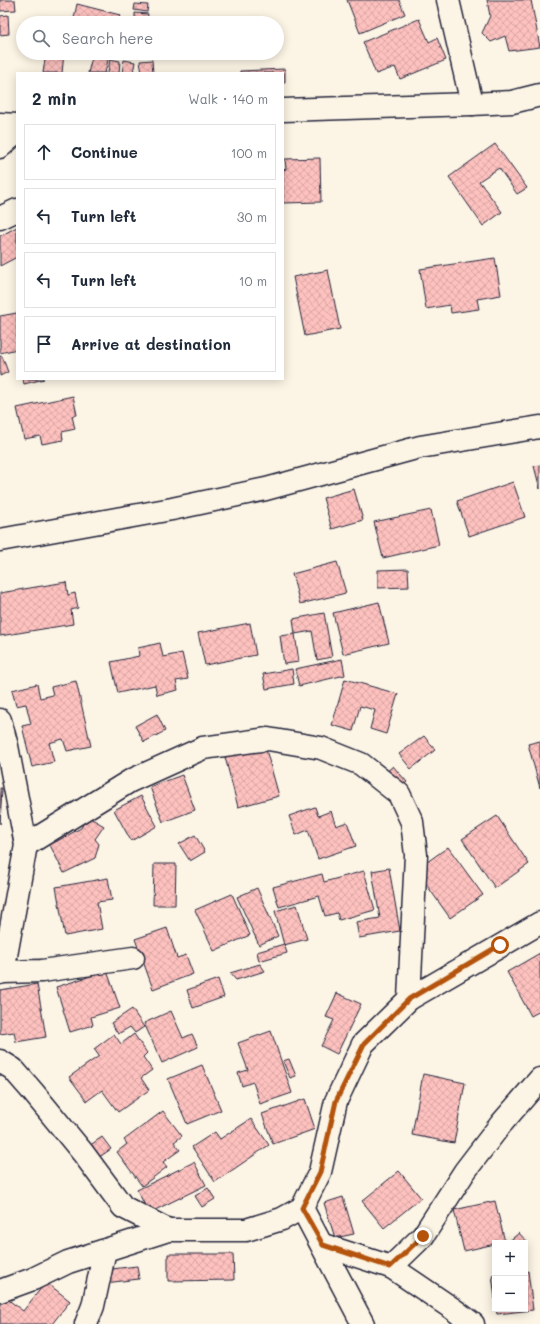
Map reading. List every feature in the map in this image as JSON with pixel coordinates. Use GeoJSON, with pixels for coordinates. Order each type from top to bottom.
{"type":"FeatureCollection","features":[{"type":"Feature","properties":{"kind":"street"},"geometry":{"type":"LineString","coordinates":[[448,0],[472,104]]}},
{"type":"Feature","properties":{"kind":"street"},"geometry":{"type":"LineString","coordinates":[[284,110],[512,102],[540,94]]}},
{"type":"Feature","properties":{"kind":"street"},"geometry":{"type":"LineString","coordinates":[[0,124],[16,125]]}},
{"type":"Feature","properties":{"kind":"street"},"geometry":{"type":"LineString","coordinates":[[0,147],[16,133]]}},
{"type":"Feature","properties":{"kind":"street"},"geometry":{"type":"LineString","coordinates":[[0,218],[16,210]]}},
{"type":"Feature","properties":{"kind":"street"},"geometry":{"type":"LineString","coordinates":[[0,540],[172,509],[266,489],[420,447],[540,427]]}},
{"type":"Feature","properties":{"kind":"street"},"geometry":{"type":"LineString","coordinates":[[0,720],[7,746],[26,845],[2,972],[42,971],[133,958]]}},
{"type":"Feature","properties":{"kind":"street"},"geometry":{"type":"LineString","coordinates":[[26,845],[130,781],[203,748],[268,739],[321,748],[361,764],[398,794],[412,822],[416,856],[409,999]]}},
{"type":"Feature","properties":{"kind":"street"},"geometry":{"type":"LineString","coordinates":[[0,1291],[68,1262],[168,1230],[246,1230],[282,1219],[302,1208],[320,1172],[336,1101],[364,1044],[409,999],[540,923]]}},
{"type":"Feature","properties":{"kind":"street"},"geometry":{"type":"LineString","coordinates":[[0,1061],[13,1069],[33,1092],[83,1153],[123,1207],[168,1230]]}},
{"type":"Feature","properties":{"kind":"street"},"geometry":{"type":"LineString","coordinates":[[390,1267],[423,1236],[465,1171],[501,1124],[540,1079]]}},
{"type":"Feature","properties":{"kind":"street"},"geometry":{"type":"LineString","coordinates":[[302,1208],[364,1324]]}},
{"type":"Feature","properties":{"kind":"street"},"geometry":{"type":"LineString","coordinates":[[323,1245],[390,1267],[473,1324]]}},
{"type":"Feature","properties":{"kind":"street"},"geometry":{"type":"LineString","coordinates":[[86,1324],[93,1306],[105,1250]]}},
{"type":"Feature","properties":{"kind":"building"},"geometry":{"type":"Polygon","coordinates":[[[0,0],[15,0],[16,10],[0,11],[0,0]]]}},
{"type":"Feature","properties":{"kind":"building"},"geometry":{"type":"Polygon","coordinates":[[[347,0],[399,0],[405,14],[360,33],[347,0]]]}},
{"type":"Feature","properties":{"kind":"building"},"geometry":{"type":"Polygon","coordinates":[[[487,0],[531,0],[540,47],[509,51],[505,36],[491,42],[482,33],[490,16],[487,0]]]}},
{"type":"Feature","properties":{"kind":"building"},"geometry":{"type":"Polygon","coordinates":[[[77,4],[120,15],[120,16],[74,16],[77,4]]]}},
{"type":"Feature","properties":{"kind":"building"},"geometry":{"type":"Polygon","coordinates":[[[135,4],[148,5],[147,12],[134,10],[135,4]]]}},
{"type":"Feature","properties":{"kind":"building"},"geometry":{"type":"Polygon","coordinates":[[[135,13],[148,14],[148,16],[135,16],[135,13]]]}},
{"type":"Feature","properties":{"kind":"building"},"geometry":{"type":"Polygon","coordinates":[[[8,15],[9,34],[0,35],[0,16],[8,15]]]}},
{"type":"Feature","properties":{"kind":"building"},"geometry":{"type":"Polygon","coordinates":[[[419,19],[429,42],[437,38],[446,60],[400,79],[395,67],[376,74],[363,42],[419,19]]]}},
{"type":"Feature","properties":{"kind":"building"},"geometry":{"type":"Polygon","coordinates":[[[45,60],[63,60],[62,72],[43,72],[45,60]]]}},
{"type":"Feature","properties":{"kind":"building"},"geometry":{"type":"Polygon","coordinates":[[[91,60],[108,60],[105,72],[88,72],[91,60]]]}},
{"type":"Feature","properties":{"kind":"building"},"geometry":{"type":"Polygon","coordinates":[[[110,60],[120,61],[119,72],[108,72],[110,60]]]}},
{"type":"Feature","properties":{"kind":"building"},"geometry":{"type":"Polygon","coordinates":[[[124,60],[135,62],[133,72],[122,72],[124,60]]]}},
{"type":"Feature","properties":{"kind":"building"},"geometry":{"type":"Polygon","coordinates":[[[152,60],[153,72],[142,72],[140,61],[152,60]]]}},
{"type":"Feature","properties":{"kind":"building"},"geometry":{"type":"Polygon","coordinates":[[[285,69],[285,83],[284,72],[240,71],[285,69]]]}},
{"type":"Feature","properties":{"kind":"building"},"geometry":{"type":"Polygon","coordinates":[[[495,144],[527,188],[517,194],[499,168],[479,181],[502,212],[483,226],[449,177],[495,144]]]}},
{"type":"Feature","properties":{"kind":"building"},"geometry":{"type":"Polygon","coordinates":[[[320,158],[321,202],[284,203],[284,170],[286,169],[285,159],[320,158]]]}},
{"type":"Feature","properties":{"kind":"building"},"geometry":{"type":"Polygon","coordinates":[[[16,228],[16,258],[0,266],[0,236],[16,228]]]}},
{"type":"Feature","properties":{"kind":"building"},"geometry":{"type":"Polygon","coordinates":[[[495,258],[501,295],[477,299],[479,309],[451,313],[450,305],[426,309],[420,269],[495,258]]]}},
{"type":"Feature","properties":{"kind":"building"},"geometry":{"type":"Polygon","coordinates":[[[328,270],[340,329],[305,336],[293,277],[328,270]]]}},
{"type":"Feature","properties":{"kind":"building"},"geometry":{"type":"Polygon","coordinates":[[[16,313],[16,349],[0,353],[0,316],[16,313]]]}},
{"type":"Feature","properties":{"kind":"building"},"geometry":{"type":"Polygon","coordinates":[[[0,356],[2,356],[8,372],[0,376],[0,356]]]}},
{"type":"Feature","properties":{"kind":"building"},"geometry":{"type":"Polygon","coordinates":[[[23,380],[40,380],[24,384],[23,380]]]}},
{"type":"Feature","properties":{"kind":"building"},"geometry":{"type":"Polygon","coordinates":[[[73,396],[77,415],[72,416],[75,429],[62,432],[63,440],[42,444],[40,436],[24,439],[17,408],[73,396]]]}},
{"type":"Feature","properties":{"kind":"building"},"geometry":{"type":"Polygon","coordinates":[[[540,465],[540,489],[534,466],[540,465]]]}},
{"type":"Feature","properties":{"kind":"building"},"geometry":{"type":"Polygon","coordinates":[[[513,482],[525,517],[469,536],[457,501],[513,482]]]}},
{"type":"Feature","properties":{"kind":"building"},"geometry":{"type":"Polygon","coordinates":[[[354,489],[363,520],[332,529],[323,498],[354,489]]]}},
{"type":"Feature","properties":{"kind":"building"},"geometry":{"type":"Polygon","coordinates":[[[431,510],[439,545],[383,558],[374,522],[431,510]]]}},
{"type":"Feature","properties":{"kind":"building"},"geometry":{"type":"Polygon","coordinates":[[[337,562],[346,593],[300,604],[292,574],[337,562]]]}},
{"type":"Feature","properties":{"kind":"building"},"geometry":{"type":"Polygon","coordinates":[[[408,569],[409,587],[378,588],[378,570],[408,569]]]}},
{"type":"Feature","properties":{"kind":"building"},"geometry":{"type":"Polygon","coordinates":[[[66,582],[68,595],[75,593],[78,608],[71,610],[73,624],[0,636],[0,593],[66,582]]]}},
{"type":"Feature","properties":{"kind":"building"},"geometry":{"type":"Polygon","coordinates":[[[379,602],[389,643],[343,654],[333,613],[379,602]]]}},
{"type":"Feature","properties":{"kind":"building"},"geometry":{"type":"Polygon","coordinates":[[[324,613],[332,657],[317,660],[312,631],[295,634],[293,619],[324,613]]]}},
{"type":"Feature","properties":{"kind":"building"},"geometry":{"type":"Polygon","coordinates":[[[250,623],[256,655],[205,665],[198,633],[250,623]]]}},
{"type":"Feature","properties":{"kind":"building"},"geometry":{"type":"Polygon","coordinates":[[[295,634],[299,662],[284,664],[280,636],[295,634]]]}},
{"type":"Feature","properties":{"kind":"building"},"geometry":{"type":"Polygon","coordinates":[[[160,643],[163,657],[182,653],[188,679],[176,681],[178,690],[157,695],[155,685],[118,693],[111,662],[139,656],[138,648],[160,643]]]}},
{"type":"Feature","properties":{"kind":"building"},"geometry":{"type":"Polygon","coordinates":[[[342,659],[345,675],[299,686],[295,669],[342,659]]]}},
{"type":"Feature","properties":{"kind":"building"},"geometry":{"type":"Polygon","coordinates":[[[292,669],[294,684],[266,689],[263,674],[292,669]]]}},
{"type":"Feature","properties":{"kind":"building"},"geometry":{"type":"Polygon","coordinates":[[[345,679],[398,694],[386,734],[370,729],[375,710],[360,706],[353,731],[332,725],[345,679]]]}},
{"type":"Feature","properties":{"kind":"building"},"geometry":{"type":"Polygon","coordinates":[[[76,681],[91,746],[67,751],[63,739],[49,743],[54,762],[32,767],[22,726],[31,724],[26,704],[16,706],[12,690],[37,684],[40,698],[53,695],[51,687],[76,681]]]}},
{"type":"Feature","properties":{"kind":"building"},"geometry":{"type":"Polygon","coordinates":[[[157,714],[165,731],[144,742],[135,726],[157,714]]]}},
{"type":"Feature","properties":{"kind":"building"},"geometry":{"type":"Polygon","coordinates":[[[424,736],[435,750],[411,769],[399,754],[424,736]]]}},
{"type":"Feature","properties":{"kind":"building"},"geometry":{"type":"Polygon","coordinates":[[[540,741],[540,788],[528,744],[540,741]]]}},
{"type":"Feature","properties":{"kind":"building"},"geometry":{"type":"Polygon","coordinates":[[[265,746],[279,796],[238,807],[225,757],[265,746]]]}},
{"type":"Feature","properties":{"kind":"building"},"geometry":{"type":"Polygon","coordinates":[[[393,766],[407,782],[398,791],[384,774],[393,766]]]}},
{"type":"Feature","properties":{"kind":"building"},"geometry":{"type":"Polygon","coordinates":[[[182,775],[195,810],[163,822],[150,787],[182,775]]]}},
{"type":"Feature","properties":{"kind":"building"},"geometry":{"type":"Polygon","coordinates":[[[0,788],[2,788],[0,824],[0,788]]]}},
{"type":"Feature","properties":{"kind":"building"},"geometry":{"type":"Polygon","coordinates":[[[141,796],[157,826],[131,841],[114,810],[141,796]]]}},
{"type":"Feature","properties":{"kind":"building"},"geometry":{"type":"Polygon","coordinates":[[[315,807],[318,816],[331,811],[336,826],[347,822],[356,846],[318,859],[308,830],[296,835],[289,816],[315,807]]]}},
{"type":"Feature","properties":{"kind":"building"},"geometry":{"type":"Polygon","coordinates":[[[87,816],[104,826],[95,839],[99,844],[95,858],[64,873],[50,845],[81,828],[87,816]]]}},
{"type":"Feature","properties":{"kind":"building"},"geometry":{"type":"Polygon","coordinates":[[[497,816],[529,864],[495,888],[462,839],[497,816]]]}},
{"type":"Feature","properties":{"kind":"building"},"geometry":{"type":"Polygon","coordinates":[[[195,835],[205,852],[190,861],[179,844],[195,835]]]}},
{"type":"Feature","properties":{"kind":"building"},"geometry":{"type":"Polygon","coordinates":[[[448,847],[483,895],[450,918],[416,870],[448,847]]]}},
{"type":"Feature","properties":{"kind":"building"},"geometry":{"type":"Polygon","coordinates":[[[154,864],[176,864],[175,905],[153,905],[154,864]]]}},
{"type":"Feature","properties":{"kind":"building"},"geometry":{"type":"Polygon","coordinates":[[[389,868],[400,931],[359,938],[356,922],[380,918],[372,871],[389,868]]]}},
{"type":"Feature","properties":{"kind":"building"},"geometry":{"type":"Polygon","coordinates":[[[364,871],[375,910],[339,920],[337,913],[325,916],[319,896],[279,907],[273,887],[322,874],[324,882],[364,871]]]}},
{"type":"Feature","properties":{"kind":"building"},"geometry":{"type":"Polygon","coordinates":[[[108,878],[112,900],[97,902],[102,929],[65,936],[56,887],[108,878]]]}},
{"type":"Feature","properties":{"kind":"building"},"geometry":{"type":"Polygon","coordinates":[[[257,888],[278,936],[259,945],[237,897],[257,888]]]}},
{"type":"Feature","properties":{"kind":"building"},"geometry":{"type":"Polygon","coordinates":[[[232,894],[250,935],[214,951],[195,910],[232,894]]]}},
{"type":"Feature","properties":{"kind":"building"},"geometry":{"type":"Polygon","coordinates":[[[297,905],[307,939],[284,945],[275,911],[297,905]]]}},
{"type":"Feature","properties":{"kind":"building"},"geometry":{"type":"Polygon","coordinates":[[[167,928],[177,958],[186,955],[193,974],[153,989],[135,939],[167,928]]]}},
{"type":"Feature","properties":{"kind":"building"},"geometry":{"type":"Polygon","coordinates":[[[284,944],[287,953],[259,961],[257,952],[284,944]]]}},
{"type":"Feature","properties":{"kind":"building"},"geometry":{"type":"Polygon","coordinates":[[[540,953],[540,1011],[531,1016],[507,972],[540,953]]]}},
{"type":"Feature","properties":{"kind":"building"},"geometry":{"type":"Polygon","coordinates":[[[260,964],[265,971],[236,980],[230,973],[260,964]]]}},
{"type":"Feature","properties":{"kind":"building"},"geometry":{"type":"Polygon","coordinates":[[[107,971],[120,1008],[91,1017],[93,1025],[70,1032],[56,987],[107,971]]]}},
{"type":"Feature","properties":{"kind":"building"},"geometry":{"type":"Polygon","coordinates":[[[218,979],[224,997],[193,1008],[187,990],[218,979]]]}},
{"type":"Feature","properties":{"kind":"building"},"geometry":{"type":"Polygon","coordinates":[[[37,984],[46,1037],[16,1042],[14,1032],[0,1034],[0,990],[37,984]]]}},
{"type":"Feature","properties":{"kind":"building"},"geometry":{"type":"Polygon","coordinates":[[[337,993],[361,1004],[337,1054],[321,1046],[334,1020],[326,1017],[337,993]]]}},
{"type":"Feature","properties":{"kind":"building"},"geometry":{"type":"Polygon","coordinates":[[[132,1009],[144,1027],[135,1033],[130,1027],[118,1034],[111,1023],[132,1009]]]}},
{"type":"Feature","properties":{"kind":"building"},"geometry":{"type":"Polygon","coordinates":[[[171,1011],[183,1038],[192,1034],[198,1047],[162,1063],[144,1023],[171,1011]]]}},
{"type":"Feature","properties":{"kind":"building"},"geometry":{"type":"Polygon","coordinates":[[[271,1031],[292,1093],[260,1104],[253,1082],[242,1086],[238,1073],[248,1070],[238,1043],[271,1031]]]}},
{"type":"Feature","properties":{"kind":"building"},"geometry":{"type":"Polygon","coordinates":[[[114,1034],[121,1044],[134,1034],[147,1053],[143,1057],[152,1070],[141,1078],[149,1090],[118,1112],[102,1090],[87,1101],[69,1077],[99,1056],[94,1049],[114,1034]]]}},
{"type":"Feature","properties":{"kind":"building"},"geometry":{"type":"Polygon","coordinates":[[[289,1059],[296,1076],[290,1078],[283,1061],[289,1059]]]}},
{"type":"Feature","properties":{"kind":"building"},"geometry":{"type":"Polygon","coordinates":[[[202,1065],[221,1110],[187,1124],[168,1079],[202,1065]]]}},
{"type":"Feature","properties":{"kind":"building"},"geometry":{"type":"Polygon","coordinates":[[[423,1074],[465,1083],[454,1143],[412,1135],[423,1074]]]}},
{"type":"Feature","properties":{"kind":"building"},"geometry":{"type":"Polygon","coordinates":[[[305,1099],[315,1129],[273,1144],[262,1114],[305,1099]]]}},
{"type":"Feature","properties":{"kind":"building"},"geometry":{"type":"Polygon","coordinates":[[[163,1111],[182,1136],[174,1142],[180,1150],[163,1162],[167,1167],[142,1186],[117,1152],[127,1144],[124,1140],[163,1111]]]}},
{"type":"Feature","properties":{"kind":"building"},"geometry":{"type":"Polygon","coordinates":[[[251,1119],[269,1145],[215,1182],[192,1147],[215,1132],[220,1139],[251,1119]]]}},
{"type":"Feature","properties":{"kind":"building"},"geometry":{"type":"Polygon","coordinates":[[[102,1137],[111,1149],[98,1158],[89,1146],[102,1137]]]}},
{"type":"Feature","properties":{"kind":"building"},"geometry":{"type":"Polygon","coordinates":[[[194,1162],[206,1185],[149,1213],[137,1190],[194,1162]]]}},
{"type":"Feature","properties":{"kind":"building"},"geometry":{"type":"Polygon","coordinates":[[[399,1171],[421,1198],[384,1228],[362,1201],[399,1171]]]}},
{"type":"Feature","properties":{"kind":"building"},"geometry":{"type":"Polygon","coordinates":[[[208,1188],[215,1199],[202,1207],[195,1196],[208,1188]]]}},
{"type":"Feature","properties":{"kind":"building"},"geometry":{"type":"Polygon","coordinates":[[[343,1197],[354,1234],[335,1238],[324,1203],[343,1197]]]}},
{"type":"Feature","properties":{"kind":"building"},"geometry":{"type":"Polygon","coordinates":[[[495,1201],[505,1240],[492,1240],[492,1245],[464,1251],[454,1210],[495,1201]]]}},
{"type":"Feature","properties":{"kind":"building"},"geometry":{"type":"Polygon","coordinates":[[[519,1233],[525,1240],[511,1240],[519,1233]]]}},
{"type":"Feature","properties":{"kind":"building"},"geometry":{"type":"Polygon","coordinates":[[[168,1254],[233,1254],[234,1280],[168,1281],[168,1254]]]}},
{"type":"Feature","properties":{"kind":"building"},"geometry":{"type":"Polygon","coordinates":[[[137,1266],[139,1279],[105,1283],[103,1270],[137,1266]]]}},
{"type":"Feature","properties":{"kind":"building"},"geometry":{"type":"Polygon","coordinates":[[[528,1271],[533,1310],[528,1311],[528,1271]]]}},
{"type":"Feature","properties":{"kind":"building"},"geometry":{"type":"Polygon","coordinates":[[[46,1282],[70,1301],[52,1324],[0,1324],[0,1306],[6,1298],[23,1311],[46,1282]]]}},
{"type":"Feature","properties":{"kind":"building"},"geometry":{"type":"Polygon","coordinates":[[[497,1312],[515,1312],[497,1314],[497,1312]]]}},
{"type":"Feature","properties":{"kind":"route"},"geometry":{"type":"LineString","coordinates":[[423,1236],[390,1267],[323,1245],[302,1208],[320,1172],[336,1101],[364,1044],[409,999],[500,945]]}}]}
